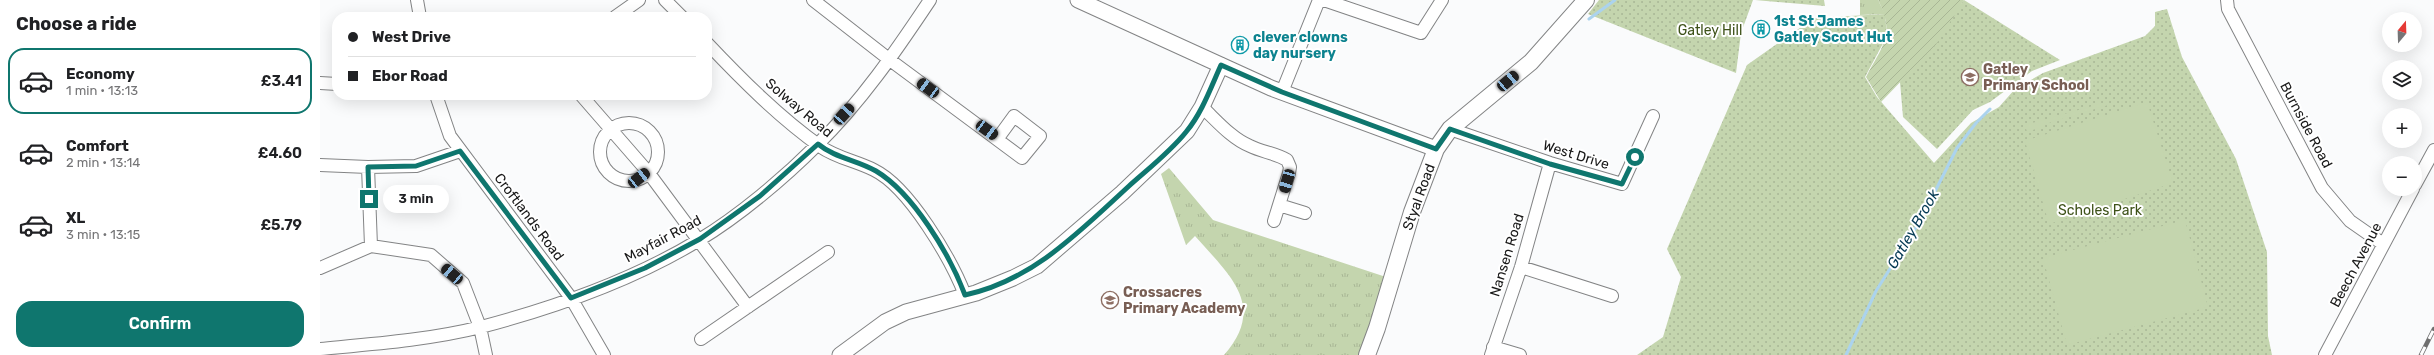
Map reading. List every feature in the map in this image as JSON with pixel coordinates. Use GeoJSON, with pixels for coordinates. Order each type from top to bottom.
{"type":"FeatureCollection","features":[{"type":"Feature","properties":{"kind":"main road","name":"Styal Road"},"geometry":{"type":"LineString","coordinates":[[1367,355],[1377,328],[1412,212],[1436,149],[1450,129],[1531,62],[1586,0]]}},
{"type":"Feature","properties":{"kind":"street"},"geometry":{"type":"LineString","coordinates":[[417,0],[419,12]]}},
{"type":"Feature","properties":{"kind":"street"},"geometry":{"type":"LineString","coordinates":[[622,12],[639,0]]}},
{"type":"Feature","properties":{"kind":"street"},"geometry":{"type":"LineString","coordinates":[[665,0],[677,12]]}},
{"type":"Feature","properties":{"kind":"street"},"geometry":{"type":"LineString","coordinates":[[813,0],[890,60],[998,138]]}},
{"type":"Feature","properties":{"kind":"street","name":"Mayfair Road"},"geometry":{"type":"LineString","coordinates":[[320,349],[387,349],[480,327],[571,298],[645,268],[700,239],[760,196],[818,144],[890,60],[930,0]]}},
{"type":"Feature","properties":{"kind":"street"},"geometry":{"type":"LineString","coordinates":[[1078,0],[1282,92],[1436,149]]}},
{"type":"Feature","properties":{"kind":"street"},"geometry":{"type":"LineString","coordinates":[[1282,92],[1319,0]]}},
{"type":"Feature","properties":{"kind":"street"},"geometry":{"type":"LineString","coordinates":[[1324,0],[1421,33],[1442,0]]}},
{"type":"Feature","properties":{"kind":"street","name":"Burnside Road"},"geometry":{"type":"LineString","coordinates":[[2227,0],[2228,9],[2322,188],[2350,221],[2383,244]]}},
{"type":"Feature","properties":{"kind":"street","name":"Solway Road"},"geometry":{"type":"LineString","coordinates":[[712,48],[782,117],[818,144],[833,155],[874,170],[886,177],[901,192],[918,213],[946,255],[965,295]]}},
{"type":"Feature","properties":{"kind":"street"},"geometry":{"type":"LineString","coordinates":[[840,355],[885,322],[906,312],[965,295],[1013,278],[1037,266],[1056,251],[1187,132],[1202,107],[1221,65]]}},
{"type":"Feature","properties":{"kind":"street"},"geometry":{"type":"LineString","coordinates":[[320,83],[332,84]]}},
{"type":"Feature","properties":{"kind":"street","name":"Croftlands Road"},"geometry":{"type":"LineString","coordinates":[[438,100],[450,136],[571,298],[604,355]]}},
{"type":"Feature","properties":{"kind":"street"},"geometry":{"type":"LineString","coordinates":[[585,100],[648,172],[700,239],[748,307]]}},
{"type":"Feature","properties":{"kind":"street"},"geometry":{"type":"LineString","coordinates":[[1202,107],[1237,139],[1250,146],[1265,150],[1287,160],[1290,166],[1289,173],[1274,221]]}},
{"type":"Feature","properties":{"kind":"street","name":"West Drive"},"geometry":{"type":"LineString","coordinates":[[1450,129],[1550,164],[1622,184],[1653,116]]}},
{"type":"Feature","properties":{"kind":"street"},"geometry":{"type":"LineString","coordinates":[[634,123],[645,126],[652,133],[658,142],[659,153],[648,172],[629,182],[620,180],[611,174],[600,156],[605,137],[612,130],[623,124],[634,123]]}},
{"type":"Feature","properties":{"kind":"street"},"geometry":{"type":"LineString","coordinates":[[2422,172],[2434,150]]}},
{"type":"Feature","properties":{"kind":"street"},"geometry":{"type":"LineString","coordinates":[[320,165],[368,167],[416,166],[460,151]]}},
{"type":"Feature","properties":{"kind":"street","name":"Nansen Road"},"geometry":{"type":"LineString","coordinates":[[1492,351],[1521,267],[1550,164]]}},
{"type":"Feature","properties":{"kind":"street"},"geometry":{"type":"LineString","coordinates":[[368,167],[371,246]]}},
{"type":"Feature","properties":{"kind":"street","name":"Beech Avenue"},"geometry":{"type":"LineString","coordinates":[[2325,355],[2409,196]]}},
{"type":"Feature","properties":{"kind":"street"},"geometry":{"type":"LineString","coordinates":[[1279,205],[1305,213]]}},
{"type":"Feature","properties":{"kind":"street"},"geometry":{"type":"LineString","coordinates":[[320,268],[371,246],[431,255],[463,283],[480,327],[486,355]]}},
{"type":"Feature","properties":{"kind":"street"},"geometry":{"type":"LineString","coordinates":[[701,339],[828,252]]}},
{"type":"Feature","properties":{"kind":"street"},"geometry":{"type":"LineString","coordinates":[[1521,267],[1612,296]]}},
{"type":"Feature","properties":{"kind":"street"},"geometry":{"type":"LineString","coordinates":[[1492,351],[1520,355]]}},
{"type":"Feature","properties":{"kind":"green space","name":"Gatley Hill"},"geometry":{"type":"Polygon","coordinates":[[[1599,0],[1753,0],[1741,33],[1736,73],[1588,14],[1599,0]]]}},
{"type":"Feature","properties":{"kind":"green space","name":"Gatley Hill"},"geometry":{"type":"Polygon","coordinates":[[[1755,0],[1824,0],[1825,6],[1755,0]]]}},
{"type":"Feature","properties":{"kind":"green space"},"geometry":{"type":"Polygon","coordinates":[[[1860,0],[1878,0],[1885,14],[1860,15],[1860,0]]]}},
{"type":"Feature","properties":{"kind":"green space"},"geometry":{"type":"Polygon","coordinates":[[[1878,0],[1964,0],[1935,46],[1881,102],[1866,77],[1885,40],[1886,22],[1878,0]]]}},
{"type":"Feature","properties":{"kind":"green space"},"geometry":{"type":"Polygon","coordinates":[[[1964,0],[2060,60],[2032,71],[1990,102],[1973,110],[1937,149],[1903,117],[1900,82],[1964,0]]]}},
{"type":"Feature","properties":{"kind":"green space","name":"Scholes Park"},"geometry":{"type":"Polygon","coordinates":[[[2167,9],[2182,57],[2236,159],[2267,252],[2268,336],[2272,355],[1637,355],[1663,337],[1681,277],[1667,249],[1747,65],[1814,18],[1885,14],[1887,36],[1865,77],[1877,97],[1934,163],[1971,123],[1999,107],[2015,89],[2043,73],[2145,36],[2155,26],[2155,12],[2167,9]]]}},
{"type":"Feature","properties":{"kind":"green space"},"geometry":{"type":"Polygon","coordinates":[[[2107,102],[2108,105],[2039,126],[2039,128],[2027,132],[2025,125],[2107,102]]]}},
{"type":"Feature","properties":{"kind":"green space"},"geometry":{"type":"Polygon","coordinates":[[[2147,102],[2173,183],[2049,224],[2025,141],[2147,102]]]}},
{"type":"Feature","properties":{"kind":"green space"},"geometry":{"type":"Polygon","coordinates":[[[1169,168],[1213,220],[1386,277],[1360,355],[1224,355],[1237,337],[1243,321],[1243,305],[1238,291],[1230,277],[1195,236],[1186,245],[1161,174],[1169,168]]]}},
{"type":"Feature","properties":{"kind":"green space"},"geometry":{"type":"Polygon","coordinates":[[[2185,220],[2208,307],[2067,345],[2043,258],[2185,220]]]}},
{"type":"Feature","properties":{"kind":"waterway","name":"Gatley Brook"},"geometry":{"type":"LineString","coordinates":[[1589,19],[1615,0]]}},
{"type":"Feature","properties":{"kind":"waterway","name":"Gatley Brook"},"geometry":{"type":"LineString","coordinates":[[1846,355],[1876,291],[1920,221],[1957,148],[1976,123],[1990,109]]}},
{"type":"Feature","properties":{"kind":"railway"},"geometry":{"type":"LineString","coordinates":[[2421,355],[2434,329]]}},
{"type":"Feature","properties":{"kind":"place","name":"1st St James Gatley Scout Hut"},"geometry":{"type":"Point","coordinates":[1761,29]}},
{"type":"Feature","properties":{"kind":"place","name":"clever clowns day nursery"},"geometry":{"type":"Point","coordinates":[1240,45]}},
{"type":"Feature","properties":{"kind":"place","name":"Gatley Primary School"},"geometry":{"type":"Point","coordinates":[1970,77]}},
{"type":"Feature","properties":{"kind":"place","name":"Crossacres Primary Academy"},"geometry":{"type":"Point","coordinates":[1110,300]}},
{"type":"Feature","properties":{"kind":"route"},"geometry":{"type":"LineString","coordinates":[[369,199],[368,167],[416,166],[460,151],[571,298],[645,268],[700,239],[760,196],[818,144],[833,155],[874,170],[886,177],[901,192],[918,213],[946,255],[965,295],[976,293],[1013,278],[1037,266],[1068,241],[1122,193],[1187,132],[1202,107],[1221,65],[1271,88],[1436,149],[1450,129],[1550,164],[1622,184],[1635,157]]}}]}
